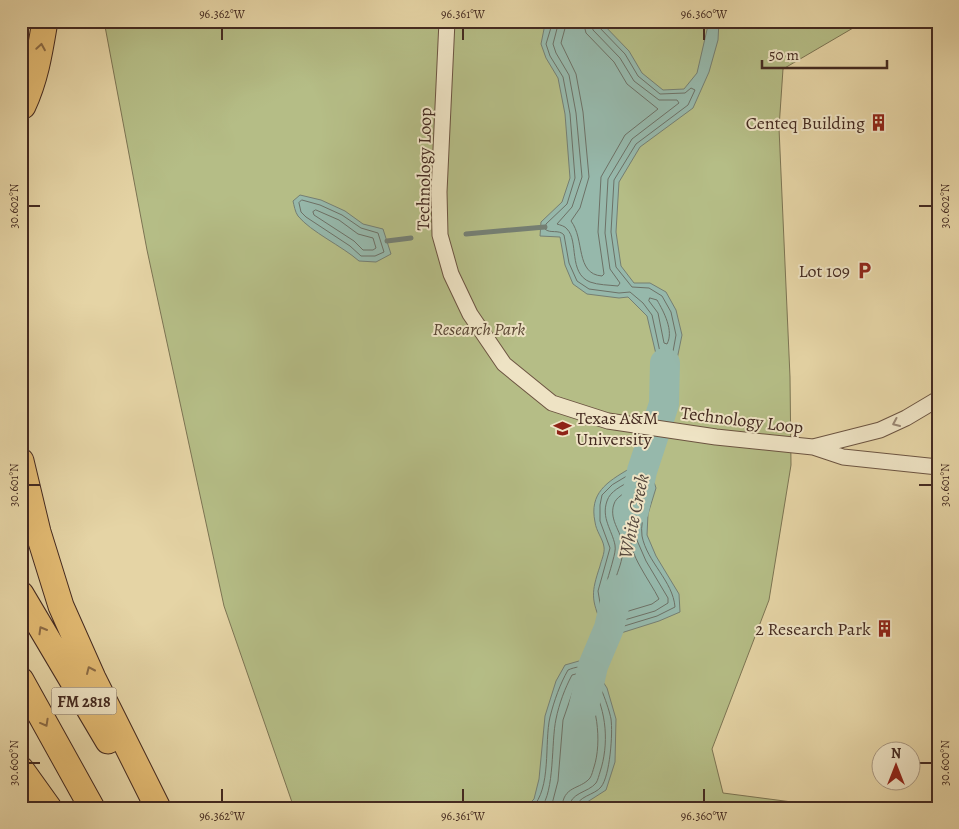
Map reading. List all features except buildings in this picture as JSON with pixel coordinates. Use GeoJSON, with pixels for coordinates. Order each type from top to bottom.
{"type":"FeatureCollection","features":[{"type":"Feature","properties":{"kind":"highway"},"geometry":{"type":"LineString","coordinates":[[22,107],[34,78],[45,21]]}},
{"type":"Feature","properties":{"kind":"highway"},"geometry":{"type":"LineString","coordinates":[[21,460],[38,532],[62,606],[93,678],[158,808]]}},
{"type":"Feature","properties":{"kind":"highway","name":"FM 2818"},"geometry":{"type":"LineString","coordinates":[[21,594],[147,808]]}},
{"type":"Feature","properties":{"kind":"highway","name":"FM 2818"},"geometry":{"type":"LineString","coordinates":[[21,680],[92,808]]}},
{"type":"Feature","properties":{"kind":"highway"},"geometry":{"type":"LineString","coordinates":[[21,769],[49,808]]}},
{"type":"Feature","properties":{"kind":"street","name":"Technology Loop"},"geometry":{"type":"LineString","coordinates":[[447,21],[440,235],[451,274],[470,314],[504,364],[552,403],[608,421],[716,437],[813,447],[843,457],[938,466]]}},
{"type":"Feature","properties":{"kind":"street","name":"Technology Loop"},"geometry":{"type":"LineString","coordinates":[[813,447],[880,430],[906,418],[938,399]]}},
{"type":"Feature","properties":{"kind":"green space","name":"Research Park"},"geometry":{"type":"Polygon","coordinates":[[[104,21],[865,21],[783,69],[779,128],[790,377],[791,465],[769,600],[712,749],[723,793],[838,808],[294,808],[224,606],[147,250],[104,21]]]}},
{"type":"Feature","properties":{"kind":"water"},"geometry":{"type":"Polygon","coordinates":[[[549,21],[600,21],[629,51],[642,73],[663,90],[684,89],[697,73],[709,21],[719,21],[718,40],[709,72],[693,108],[640,147],[619,182],[616,232],[621,266],[634,283],[650,283],[666,292],[676,310],[682,335],[675,369],[675,406],[659,404],[659,367],[647,316],[628,297],[619,298],[587,294],[573,284],[565,265],[560,237],[540,236],[541,222],[562,202],[570,178],[565,114],[558,78],[546,58],[541,44],[544,29],[549,21]]]}},
{"type":"Feature","properties":{"kind":"water"},"geometry":{"type":"Polygon","coordinates":[[[300,195],[321,200],[345,211],[363,224],[383,229],[391,254],[376,262],[359,261],[311,228],[298,216],[293,201],[300,195]]]}},
{"type":"Feature","properties":{"kind":"water"},"geometry":{"type":"Polygon","coordinates":[[[629,469],[651,473],[656,488],[648,514],[647,535],[656,556],[679,594],[680,612],[621,633],[602,625],[594,602],[595,583],[604,549],[594,512],[597,496],[602,489],[629,469]]]}},
{"type":"Feature","properties":{"kind":"water"},"geometry":{"type":"Polygon","coordinates":[[[579,661],[593,666],[607,688],[616,719],[615,762],[606,790],[581,806],[572,808],[525,808],[534,799],[539,779],[545,716],[556,681],[565,665],[579,661]]]}},
{"type":"Feature","properties":{"kind":"waterway"},"geometry":{"type":"LineString","coordinates":[[466,234],[545,227]]}},
{"type":"Feature","properties":{"kind":"waterway"},"geometry":{"type":"LineString","coordinates":[[387,241],[411,238]]}},
{"type":"Feature","properties":{"kind":"waterway","name":"White Creek"},"geometry":{"type":"LineString","coordinates":[[634,510],[642,471],[664,404],[665,363]]}},
{"type":"Feature","properties":{"kind":"waterway","name":"White Creek"},"geometry":{"type":"LineString","coordinates":[[584,706],[593,666],[609,628],[618,590]]}},
{"type":"Feature","properties":{"kind":"place","name":"Centeq Building"},"geometry":{"type":"Point","coordinates":[879,123]}},
{"type":"Feature","properties":{"kind":"place","name":"Lot 109"},"geometry":{"type":"Point","coordinates":[864,271]}},
{"type":"Feature","properties":{"kind":"place","name":"Texas A&M University"},"geometry":{"type":"Point","coordinates":[562,428]}},
{"type":"Feature","properties":{"kind":"place","name":"2 Research Park"},"geometry":{"type":"Point","coordinates":[885,629]}}]}
